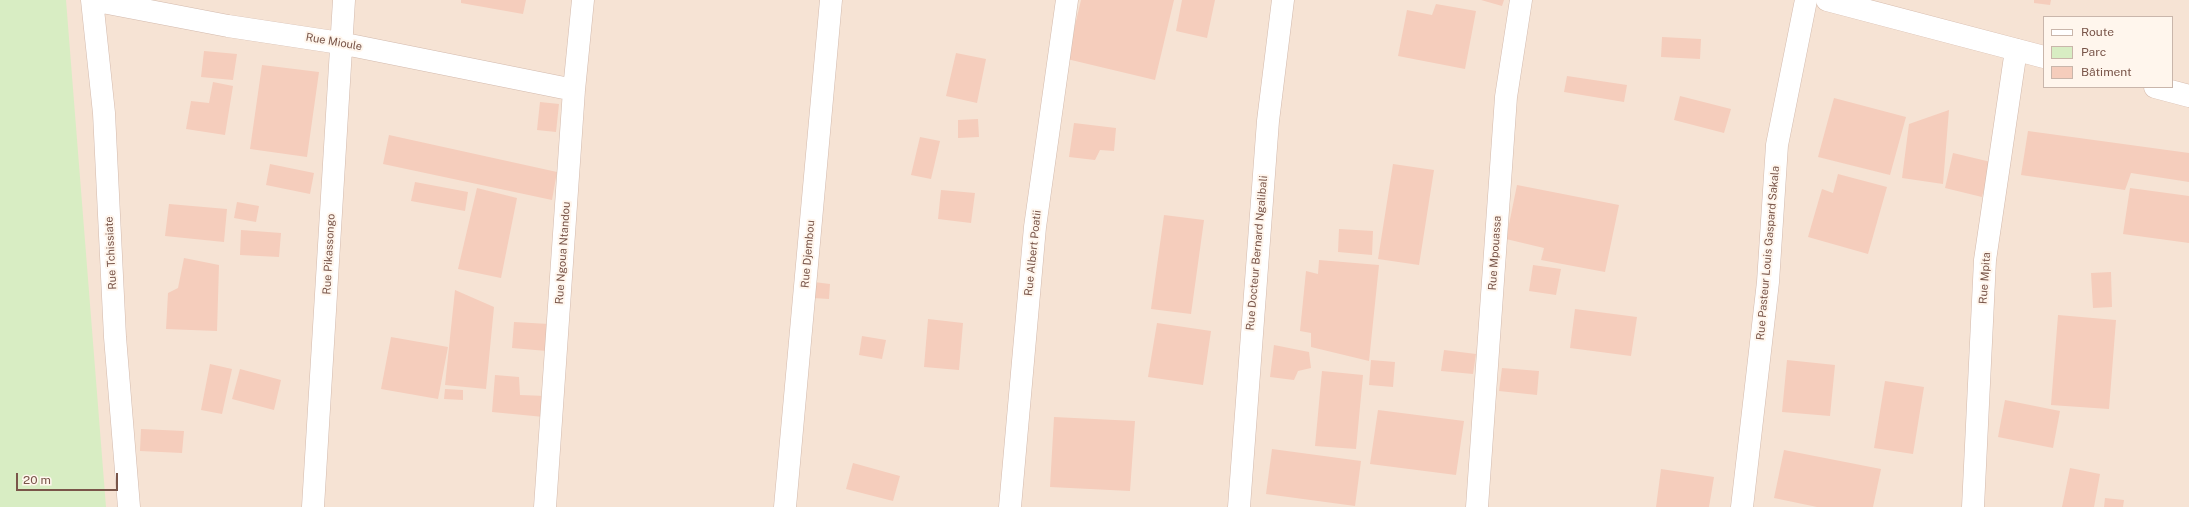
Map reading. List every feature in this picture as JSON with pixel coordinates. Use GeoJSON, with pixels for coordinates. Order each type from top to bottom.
{"type":"FeatureCollection","features":[{"type":"Feature","properties":{"kind":"street","name":"Rue Mioule"},"geometry":{"type":"LineString","coordinates":[[92,0],[228,26],[340,43],[574,90]]}},
{"type":"Feature","properties":{"kind":"street","name":"Rue Tchissiate"},"geometry":{"type":"LineString","coordinates":[[92,0],[104,113],[115,337],[129,507]]}},
{"type":"Feature","properties":{"kind":"street","name":"Rue Pikassongo"},"geometry":{"type":"LineString","coordinates":[[313,507],[327,297],[340,43],[344,0]]}},
{"type":"Feature","properties":{"kind":"street","name":"Rue Ngoua Ntandou"},"geometry":{"type":"LineString","coordinates":[[545,507],[574,90],[582,0]]}},
{"type":"Feature","properties":{"kind":"street","name":"Rue Djembou"},"geometry":{"type":"LineString","coordinates":[[784,507],[831,0]]}},
{"type":"Feature","properties":{"kind":"street","name":"Rue Albert Poatii"},"geometry":{"type":"LineString","coordinates":[[1010,507],[1035,227],[1067,0]]}},
{"type":"Feature","properties":{"kind":"street","name":"Rue Docteur Bernard Ngalibali"},"geometry":{"type":"LineString","coordinates":[[1239,507],[1267,129],[1283,0]]}},
{"type":"Feature","properties":{"kind":"street","name":"Rue Mpouassa"},"geometry":{"type":"LineString","coordinates":[[1477,507],[1506,97],[1521,0]]}},
{"type":"Feature","properties":{"kind":"street","name":"Rue Pasteur Louis Gaspard Sakala"},"geometry":{"type":"LineString","coordinates":[[1742,507],[1768,282],[1777,145],[1806,0]]}},
{"type":"Feature","properties":{"kind":"street"},"geometry":{"type":"LineString","coordinates":[[1827,0],[2043,58]]}},
{"type":"Feature","properties":{"kind":"street","name":"Rue Mpita"},"geometry":{"type":"LineString","coordinates":[[1973,507],[1985,260],[2016,50]]}},
{"type":"Feature","properties":{"kind":"street"},"geometry":{"type":"LineString","coordinates":[[2159,88],[2189,96]]}},
{"type":"Feature","properties":{"kind":"shaded area"},"geometry":{"type":"Polygon","coordinates":[[[0,0],[2189,0],[2189,507],[0,507],[0,0]]]}},
{"type":"Feature","properties":{"kind":"green space"},"geometry":{"type":"Polygon","coordinates":[[[0,0],[66,0],[106,507],[0,507],[0,0]]]}},
{"type":"Feature","properties":{"kind":"building"},"geometry":{"type":"Polygon","coordinates":[[[461,0],[526,0],[523,14],[461,3],[461,0]]]}},
{"type":"Feature","properties":{"kind":"building"},"geometry":{"type":"Polygon","coordinates":[[[1081,0],[1174,0],[1155,80],[1067,59],[1081,0]]]}},
{"type":"Feature","properties":{"kind":"building"},"geometry":{"type":"Polygon","coordinates":[[[1182,0],[1215,0],[1207,38],[1176,31],[1182,0]]]}},
{"type":"Feature","properties":{"kind":"building"},"geometry":{"type":"Polygon","coordinates":[[[1481,0],[1504,0],[1502,6],[1481,0]]]}},
{"type":"Feature","properties":{"kind":"building"},"geometry":{"type":"Polygon","coordinates":[[[2034,0],[2051,0],[2050,5],[2034,3],[2034,0]]]}},
{"type":"Feature","properties":{"kind":"building"},"geometry":{"type":"Polygon","coordinates":[[[1436,4],[1476,11],[1465,69],[1398,56],[1407,10],[1432,15],[1436,4]]]}},
{"type":"Feature","properties":{"kind":"building"},"geometry":{"type":"Polygon","coordinates":[[[1662,37],[1701,39],[1700,59],[1661,57],[1662,37]]]}},
{"type":"Feature","properties":{"kind":"building"},"geometry":{"type":"Polygon","coordinates":[[[204,51],[237,54],[233,80],[201,77],[204,51]]]}},
{"type":"Feature","properties":{"kind":"building"},"geometry":{"type":"Polygon","coordinates":[[[956,53],[986,59],[977,103],[946,96],[956,53]]]}},
{"type":"Feature","properties":{"kind":"building"},"geometry":{"type":"Polygon","coordinates":[[[262,65],[319,72],[307,157],[250,149],[262,65]]]}},
{"type":"Feature","properties":{"kind":"building"},"geometry":{"type":"Polygon","coordinates":[[[1567,76],[1627,85],[1624,102],[1564,92],[1567,76]]]}},
{"type":"Feature","properties":{"kind":"building"},"geometry":{"type":"Polygon","coordinates":[[[213,82],[233,86],[225,135],[186,129],[191,101],[209,103],[213,82]]]}},
{"type":"Feature","properties":{"kind":"building"},"geometry":{"type":"Polygon","coordinates":[[[1680,96],[1731,109],[1724,133],[1674,120],[1680,96]]]}},
{"type":"Feature","properties":{"kind":"building"},"geometry":{"type":"Polygon","coordinates":[[[1834,98],[1906,117],[1890,175],[1818,157],[1834,98]]]}},
{"type":"Feature","properties":{"kind":"building"},"geometry":{"type":"Polygon","coordinates":[[[540,102],[559,104],[556,132],[537,130],[540,102]]]}},
{"type":"Feature","properties":{"kind":"building"},"geometry":{"type":"Polygon","coordinates":[[[1949,110],[1943,184],[1902,178],[1909,124],[1949,110]]]}},
{"type":"Feature","properties":{"kind":"building"},"geometry":{"type":"Polygon","coordinates":[[[978,119],[979,137],[958,138],[958,120],[978,119]]]}},
{"type":"Feature","properties":{"kind":"building"},"geometry":{"type":"Polygon","coordinates":[[[1074,123],[1116,128],[1114,151],[1100,150],[1095,160],[1069,157],[1074,123]]]}},
{"type":"Feature","properties":{"kind":"building"},"geometry":{"type":"Polygon","coordinates":[[[2028,131],[2189,153],[2189,182],[2131,173],[2125,190],[2021,175],[2028,131]]]}},
{"type":"Feature","properties":{"kind":"building"},"geometry":{"type":"Polygon","coordinates":[[[389,135],[557,172],[552,200],[383,164],[389,135]]]}},
{"type":"Feature","properties":{"kind":"building"},"geometry":{"type":"Polygon","coordinates":[[[920,137],[940,141],[931,179],[911,175],[920,137]]]}},
{"type":"Feature","properties":{"kind":"building"},"geometry":{"type":"Polygon","coordinates":[[[1953,153],[1991,162],[1982,197],[1945,188],[1953,153]]]}},
{"type":"Feature","properties":{"kind":"building"},"geometry":{"type":"Polygon","coordinates":[[[270,164],[314,173],[310,194],[266,185],[270,164]]]}},
{"type":"Feature","properties":{"kind":"building"},"geometry":{"type":"Polygon","coordinates":[[[1393,164],[1434,170],[1419,265],[1378,259],[1393,164]]]}},
{"type":"Feature","properties":{"kind":"building"},"geometry":{"type":"Polygon","coordinates":[[[1838,174],[1887,187],[1868,254],[1808,237],[1822,189],[1833,193],[1838,174]]]}},
{"type":"Feature","properties":{"kind":"building"},"geometry":{"type":"Polygon","coordinates":[[[415,182],[468,192],[465,211],[411,201],[415,182]]]}},
{"type":"Feature","properties":{"kind":"building"},"geometry":{"type":"Polygon","coordinates":[[[1517,185],[1619,205],[1605,272],[1541,260],[1544,248],[1506,239],[1517,185]]]}},
{"type":"Feature","properties":{"kind":"building"},"geometry":{"type":"Polygon","coordinates":[[[477,188],[517,198],[501,278],[458,269],[477,188]]]}},
{"type":"Feature","properties":{"kind":"building"},"geometry":{"type":"Polygon","coordinates":[[[2130,188],[2189,196],[2189,243],[2123,234],[2130,188]]]}},
{"type":"Feature","properties":{"kind":"building"},"geometry":{"type":"Polygon","coordinates":[[[941,190],[975,193],[971,223],[938,219],[941,190]]]}},
{"type":"Feature","properties":{"kind":"building"},"geometry":{"type":"Polygon","coordinates":[[[237,202],[259,206],[256,222],[234,218],[237,202]]]}},
{"type":"Feature","properties":{"kind":"building"},"geometry":{"type":"Polygon","coordinates":[[[169,204],[227,209],[224,242],[165,236],[169,204]]]}},
{"type":"Feature","properties":{"kind":"building"},"geometry":{"type":"Polygon","coordinates":[[[1164,215],[1204,220],[1191,314],[1151,309],[1164,215]]]}},
{"type":"Feature","properties":{"kind":"building"},"geometry":{"type":"Polygon","coordinates":[[[1339,229],[1373,231],[1372,255],[1338,252],[1339,229]]]}},
{"type":"Feature","properties":{"kind":"building"},"geometry":{"type":"Polygon","coordinates":[[[241,230],[281,233],[279,257],[240,255],[241,230]]]}},
{"type":"Feature","properties":{"kind":"building"},"geometry":{"type":"Polygon","coordinates":[[[184,258],[219,265],[217,331],[166,329],[168,293],[178,288],[184,258]]]}},
{"type":"Feature","properties":{"kind":"building"},"geometry":{"type":"Polygon","coordinates":[[[1319,260],[1379,265],[1369,361],[1311,347],[1311,333],[1300,331],[1306,271],[1318,274],[1319,260]]]}},
{"type":"Feature","properties":{"kind":"building"},"geometry":{"type":"Polygon","coordinates":[[[1533,265],[1561,269],[1556,295],[1529,291],[1533,265]]]}},
{"type":"Feature","properties":{"kind":"building"},"geometry":{"type":"Polygon","coordinates":[[[2111,272],[2112,307],[2093,308],[2091,273],[2111,272]]]}},
{"type":"Feature","properties":{"kind":"building"},"geometry":{"type":"Polygon","coordinates":[[[814,282],[830,284],[829,299],[813,298],[814,282]]]}},
{"type":"Feature","properties":{"kind":"building"},"geometry":{"type":"Polygon","coordinates":[[[455,290],[494,307],[486,389],[445,385],[455,290]]]}},
{"type":"Feature","properties":{"kind":"building"},"geometry":{"type":"Polygon","coordinates":[[[1575,309],[1637,317],[1631,356],[1570,348],[1575,309]]]}},
{"type":"Feature","properties":{"kind":"building"},"geometry":{"type":"Polygon","coordinates":[[[2058,315],[2116,320],[2109,409],[2051,405],[2058,315]]]}},
{"type":"Feature","properties":{"kind":"building"},"geometry":{"type":"Polygon","coordinates":[[[928,319],[963,323],[959,370],[924,367],[928,319]]]}},
{"type":"Feature","properties":{"kind":"building"},"geometry":{"type":"Polygon","coordinates":[[[514,322],[549,324],[547,351],[512,348],[514,322]]]}},
{"type":"Feature","properties":{"kind":"building"},"geometry":{"type":"Polygon","coordinates":[[[1157,323],[1211,331],[1203,385],[1148,377],[1157,323]]]}},
{"type":"Feature","properties":{"kind":"building"},"geometry":{"type":"Polygon","coordinates":[[[862,336],[886,340],[882,359],[859,355],[862,336]]]}},
{"type":"Feature","properties":{"kind":"building"},"geometry":{"type":"Polygon","coordinates":[[[391,337],[448,347],[438,399],[381,389],[391,337]]]}},
{"type":"Feature","properties":{"kind":"building"},"geometry":{"type":"Polygon","coordinates":[[[1274,345],[1309,352],[1311,368],[1298,371],[1294,380],[1270,377],[1274,345]]]}},
{"type":"Feature","properties":{"kind":"building"},"geometry":{"type":"Polygon","coordinates":[[[1444,350],[1476,354],[1473,374],[1441,371],[1444,350]]]}},
{"type":"Feature","properties":{"kind":"building"},"geometry":{"type":"Polygon","coordinates":[[[1371,360],[1395,362],[1393,387],[1369,385],[1371,360]]]}},
{"type":"Feature","properties":{"kind":"building"},"geometry":{"type":"Polygon","coordinates":[[[1787,360],[1835,365],[1830,416],[1782,412],[1787,360]]]}},
{"type":"Feature","properties":{"kind":"building"},"geometry":{"type":"Polygon","coordinates":[[[210,364],[232,369],[222,414],[201,410],[210,364]]]}},
{"type":"Feature","properties":{"kind":"building"},"geometry":{"type":"Polygon","coordinates":[[[1502,368],[1539,371],[1537,395],[1499,391],[1502,368]]]}},
{"type":"Feature","properties":{"kind":"building"},"geometry":{"type":"Polygon","coordinates":[[[240,369],[281,380],[274,410],[232,399],[240,369]]]}},
{"type":"Feature","properties":{"kind":"building"},"geometry":{"type":"Polygon","coordinates":[[[1322,371],[1363,375],[1356,449],[1315,446],[1322,371]]]}},
{"type":"Feature","properties":{"kind":"building"},"geometry":{"type":"Polygon","coordinates":[[[495,375],[519,377],[520,395],[546,396],[544,417],[492,412],[495,375]]]}},
{"type":"Feature","properties":{"kind":"building"},"geometry":{"type":"Polygon","coordinates":[[[1885,381],[1924,387],[1913,454],[1874,448],[1885,381]]]}},
{"type":"Feature","properties":{"kind":"building"},"geometry":{"type":"Polygon","coordinates":[[[445,389],[463,390],[463,400],[444,399],[445,389]]]}},
{"type":"Feature","properties":{"kind":"building"},"geometry":{"type":"Polygon","coordinates":[[[2005,400],[2060,411],[2053,448],[1998,437],[2005,400]]]}},
{"type":"Feature","properties":{"kind":"building"},"geometry":{"type":"Polygon","coordinates":[[[1378,410],[1464,421],[1456,475],[1370,464],[1378,410]]]}},
{"type":"Feature","properties":{"kind":"building"},"geometry":{"type":"Polygon","coordinates":[[[1054,417],[1135,421],[1130,491],[1050,487],[1054,417]]]}},
{"type":"Feature","properties":{"kind":"building"},"geometry":{"type":"Polygon","coordinates":[[[141,429],[184,431],[182,453],[140,451],[141,429]]]}},
{"type":"Feature","properties":{"kind":"building"},"geometry":{"type":"Polygon","coordinates":[[[1272,449],[1361,461],[1355,506],[1266,494],[1272,449]]]}},
{"type":"Feature","properties":{"kind":"building"},"geometry":{"type":"Polygon","coordinates":[[[1784,450],[1881,469],[1873,507],[1817,507],[1774,498],[1784,450]]]}},
{"type":"Feature","properties":{"kind":"building"},"geometry":{"type":"Polygon","coordinates":[[[853,463],[900,476],[893,501],[846,489],[853,463]]]}},
{"type":"Feature","properties":{"kind":"building"},"geometry":{"type":"Polygon","coordinates":[[[2070,468],[2100,474],[2094,507],[2062,507],[2070,468]]]}},
{"type":"Feature","properties":{"kind":"building"},"geometry":{"type":"Polygon","coordinates":[[[1661,469],[1714,477],[1709,507],[1656,507],[1661,469]]]}},
{"type":"Feature","properties":{"kind":"building"},"geometry":{"type":"Polygon","coordinates":[[[2105,498],[2124,500],[2123,507],[2104,507],[2105,498]]]}}]}
